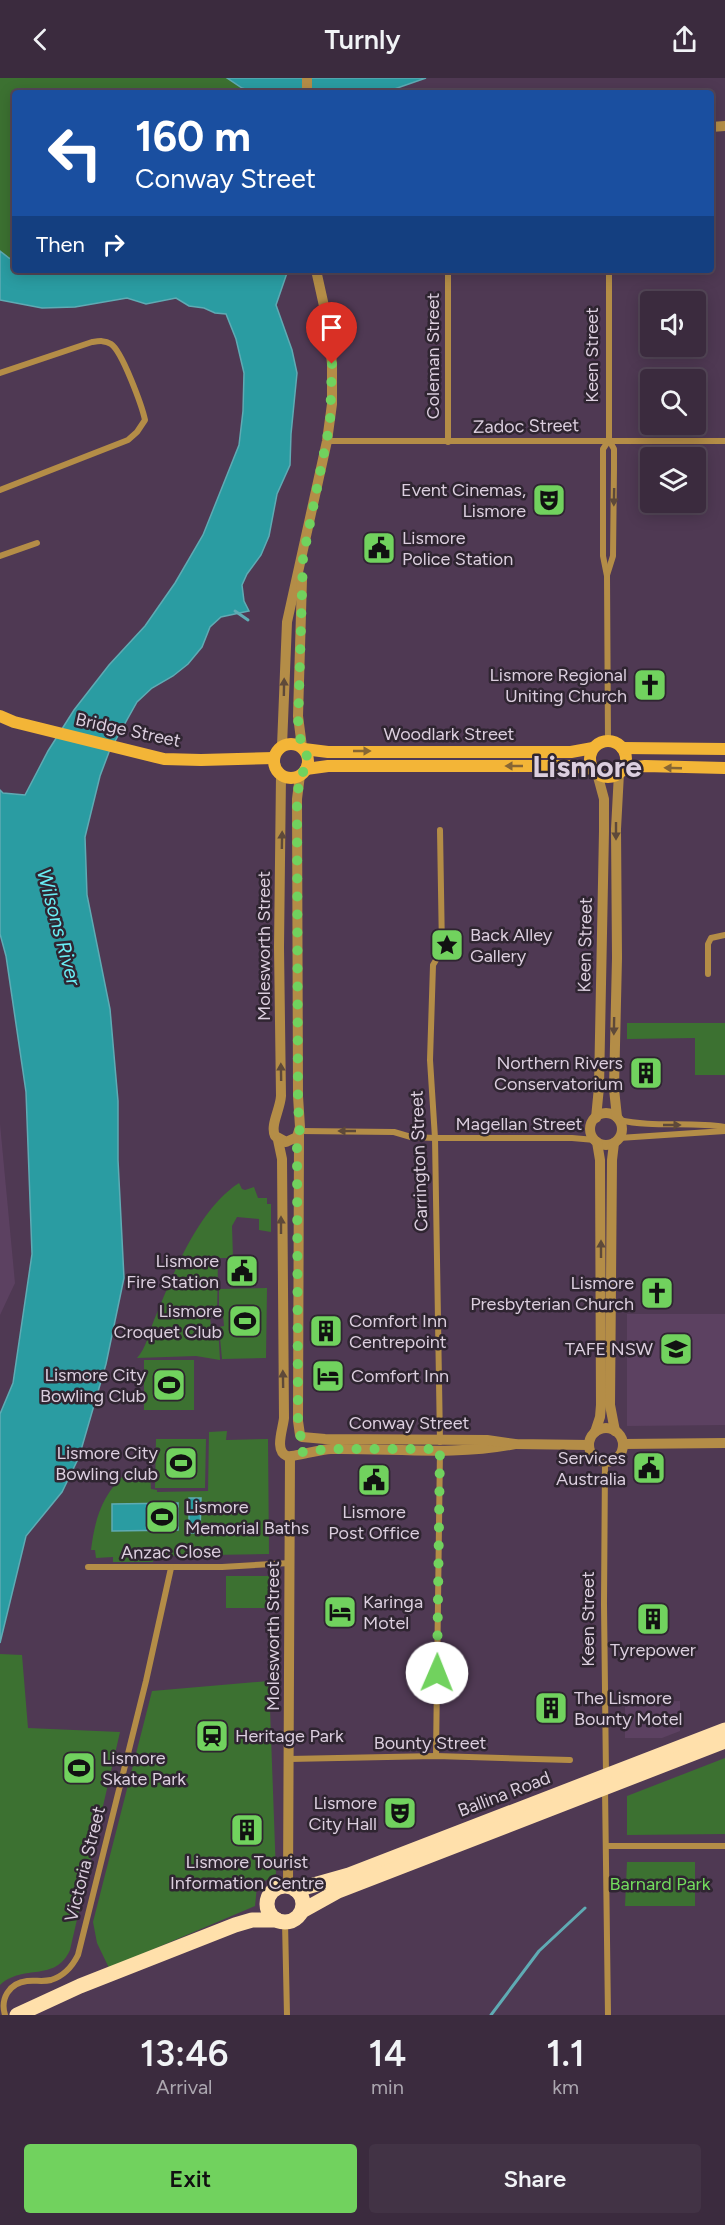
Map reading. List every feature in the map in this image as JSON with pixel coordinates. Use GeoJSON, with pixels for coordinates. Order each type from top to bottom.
{"type":"FeatureCollection","features":[{"type":"Feature","properties":{"kind":"main road","name":"Bridge Street"},"geometry":{"type":"LineString","coordinates":[[0,716],[14,722],[156,757],[201,760],[274,759]]}},
{"type":"Feature","properties":{"kind":"main road","name":"Bridge Street"},"geometry":{"type":"LineString","coordinates":[[0,724],[14,722]]}},
{"type":"Feature","properties":{"kind":"main road"},"geometry":{"type":"LineString","coordinates":[[725,749],[622,748],[608,741],[597,744],[590,758],[595,771],[608,777],[620,771],[645,766],[725,768]]}},
{"type":"Feature","properties":{"kind":"main road"},"geometry":{"type":"LineString","coordinates":[[292,743],[303,748],[308,758],[303,772],[291,778],[281,775],[275,769],[274,759],[282,746],[292,743]]}},
{"type":"Feature","properties":{"kind":"main road","name":"Woodlark Street"},"geometry":{"type":"LineString","coordinates":[[303,748],[328,752],[571,752],[593,748]]}},
{"type":"Feature","properties":{"kind":"main road"},"geometry":{"type":"LineString","coordinates":[[620,771],[625,758],[622,748]]}},
{"type":"Feature","properties":{"kind":"main road","name":"Woodlark Street"},"geometry":{"type":"LineString","coordinates":[[303,772],[328,766],[559,766],[595,771]]}},
{"type":"Feature","properties":{"kind":"main road","name":"Ballina Road"},"geometry":{"type":"LineString","coordinates":[[302,1911],[338,1891],[606,1782],[725,1730]]}},
{"type":"Feature","properties":{"kind":"main road","name":"Ballina Road"},"geometry":{"type":"LineString","coordinates":[[292,1888],[349,1875],[725,1741]]}},
{"type":"Feature","properties":{"kind":"main road"},"geometry":{"type":"LineString","coordinates":[[20,2013],[80,1986],[234,1925],[252,1920],[295,1919],[302,1911],[302,1897],[292,1888],[274,1890],[269,1898],[234,1925]]}},
{"type":"Feature","properties":{"kind":"main road"},"geometry":{"type":"LineString","coordinates":[[269,1898],[270,1913],[281,1921]]}},
{"type":"Feature","properties":{"kind":"street"},"geometry":{"type":"LineString","coordinates":[[282,746],[285,638],[327,441],[332,404],[332,364],[328,324],[317,273]]}},
{"type":"Feature","properties":{"kind":"street","name":"Coleman Street"},"geometry":{"type":"LineString","coordinates":[[447,273],[448,442]]}},
{"type":"Feature","properties":{"kind":"street","name":"Keen Street"},"geometry":{"type":"LineString","coordinates":[[607,576],[613,556],[614,468],[614,449],[609,440],[609,273]]}},
{"type":"Feature","properties":{"kind":"street"},"geometry":{"type":"LineString","coordinates":[[0,373],[102,340],[117,350],[145,420],[128,440],[0,490]]}},
{"type":"Feature","properties":{"kind":"street","name":"Keen Street"},"geometry":{"type":"LineString","coordinates":[[608,741],[607,576],[603,556],[603,449],[609,440]]}},
{"type":"Feature","properties":{"kind":"street","name":"Zadoc Street"},"geometry":{"type":"LineString","coordinates":[[327,441],[725,441]]}},
{"type":"Feature","properties":{"kind":"street"},"geometry":{"type":"LineString","coordinates":[[0,556],[37,543]]}},
{"type":"Feature","properties":{"kind":"street"},"geometry":{"type":"LineString","coordinates":[[303,558],[298,716],[303,748]]}},
{"type":"Feature","properties":{"kind":"street","name":"Keen Street"},"geometry":{"type":"LineString","coordinates":[[595,771],[604,799],[599,1087],[596,1118]]}},
{"type":"Feature","properties":{"kind":"street","name":"Keen Street"},"geometry":{"type":"LineString","coordinates":[[618,1119],[614,1089],[616,829],[620,771]]}},
{"type":"Feature","properties":{"kind":"street","name":"Molesworth Street"},"geometry":{"type":"LineString","coordinates":[[301,1436],[298,1421],[297,799],[303,772]]}},
{"type":"Feature","properties":{"kind":"street","name":"Molesworth Street"},"geometry":{"type":"LineString","coordinates":[[277,1118],[282,1088],[279,958],[281,775]]}},
{"type":"Feature","properties":{"kind":"street","name":"Carrington Street"},"geometry":{"type":"LineString","coordinates":[[436,1756],[439,1445],[435,1138],[430,1059],[433,965],[442,950],[440,830]]}},
{"type":"Feature","properties":{"kind":"street"},"geometry":{"type":"LineString","coordinates":[[708,974],[708,944],[711,938],[725,935]]}},
{"type":"Feature","properties":{"kind":"street"},"geometry":{"type":"LineString","coordinates":[[595,1432],[605,1428],[619,1434],[623,1444],[616,1459],[600,1461],[592,1455],[589,1445],[600,1417],[601,1405],[600,1160],[596,1141],[591,1131],[596,1118],[604,1114],[645,1124],[712,1125],[725,1129]]}},
{"type":"Feature","properties":{"kind":"street"},"geometry":{"type":"LineString","coordinates":[[278,1140],[290,1142],[299,1129],[290,1115],[281,1115],[272,1127],[278,1140],[282,1159],[284,1418],[280,1450],[290,1457],[302,1452],[304,1445],[301,1436],[289,1433],[282,1438]]}},
{"type":"Feature","properties":{"kind":"street"},"geometry":{"type":"LineString","coordinates":[[615,1431],[610,1405],[612,1160],[622,1127],[618,1119]]}},
{"type":"Feature","properties":{"kind":"street","name":"Magellan Street"},"geometry":{"type":"LineString","coordinates":[[299,1129],[394,1132],[411,1137],[435,1138],[572,1138],[596,1141]]}},
{"type":"Feature","properties":{"kind":"street"},"geometry":{"type":"LineString","coordinates":[[596,1141],[603,1145],[633,1136],[712,1134],[725,1129]]}},
{"type":"Feature","properties":{"kind":"street","name":"Conway Street"},"geometry":{"type":"LineString","coordinates":[[301,1436],[489,1449],[515,1444]]}},
{"type":"Feature","properties":{"kind":"street","name":"Conway Street"},"geometry":{"type":"LineString","coordinates":[[302,1452],[439,1445],[487,1440],[515,1444],[589,1445]]}},
{"type":"Feature","properties":{"kind":"street"},"geometry":{"type":"LineString","coordinates":[[623,1444],[725,1443]]}},
{"type":"Feature","properties":{"kind":"street","name":"Molesworth Street"},"geometry":{"type":"LineString","coordinates":[[290,1457],[289,1759],[292,1888]]}},
{"type":"Feature","properties":{"kind":"street","name":"Keen Street"},"geometry":{"type":"LineString","coordinates":[[605,1462],[608,2015]]}},
{"type":"Feature","properties":{"kind":"street","name":"Anzac Close"},"geometry":{"type":"LineString","coordinates":[[88,1567],[222,1567],[290,1563]]}},
{"type":"Feature","properties":{"kind":"street","name":"Victoria Street"},"geometry":{"type":"LineString","coordinates":[[5,2015],[4,1999],[10,1988],[26,1981],[46,1981],[59,1977],[71,1966],[78,1955],[146,1681],[171,1568]]}},
{"type":"Feature","properties":{"kind":"street","name":"Bounty Street"},"geometry":{"type":"LineString","coordinates":[[289,1759],[436,1756],[570,1760]]}},
{"type":"Feature","properties":{"kind":"street"},"geometry":{"type":"LineString","coordinates":[[607,1845],[725,1846]]}},
{"type":"Feature","properties":{"kind":"street"},"geometry":{"type":"LineString","coordinates":[[281,1921],[287,2015]]}},
{"type":"Feature","properties":{"kind":"shaded area"},"geometry":{"type":"Polygon","coordinates":[[[0,1124],[15,1283],[0,1315],[0,1124]]]}},
{"type":"Feature","properties":{"kind":"shaded area","name":"TAFE NSW"},"geometry":{"type":"Polygon","coordinates":[[[627,1314],[725,1314],[725,1425],[627,1426],[627,1314]]]}},
{"type":"Feature","properties":{"kind":"shaded area"},"geometry":{"type":"Polygon","coordinates":[[[680,1701],[680,1731],[662,1738],[625,1738],[625,1702],[680,1701]]]}},
{"type":"Feature","properties":{"kind":"green space"},"geometry":{"type":"Polygon","coordinates":[[[0,78],[227,78],[249,90],[12,90],[12,258],[0,251],[0,78]]]}},
{"type":"Feature","properties":{"kind":"green space"},"geometry":{"type":"Polygon","coordinates":[[[627,1023],[725,1023],[725,1075],[695,1075],[695,1038],[627,1039],[627,1023]]]}},
{"type":"Feature","properties":{"kind":"green space"},"geometry":{"type":"Polygon","coordinates":[[[239,1183],[245,1190],[254,1187],[258,1198],[267,1198],[267,1204],[271,1204],[271,1232],[259,1230],[259,1219],[237,1217],[232,1226],[233,1258],[218,1258],[217,1316],[210,1317],[211,1327],[218,1327],[220,1360],[196,1356],[137,1358],[145,1345],[169,1283],[199,1226],[224,1195],[239,1183]]]}},
{"type":"Feature","properties":{"kind":"green space","name":"Lismore Croquet Club"},"geometry":{"type":"Polygon","coordinates":[[[267,1288],[266,1358],[222,1359],[219,1327],[224,1326],[223,1315],[219,1315],[219,1289],[267,1288]]]}},
{"type":"Feature","properties":{"kind":"green space","name":"Lismore City Bowling Club"},"geometry":{"type":"Polygon","coordinates":[[[144,1360],[194,1360],[194,1410],[144,1410],[144,1360]]]}},
{"type":"Feature","properties":{"kind":"green space"},"geometry":{"type":"Polygon","coordinates":[[[227,1431],[226,1440],[268,1439],[269,1554],[154,1556],[153,1562],[113,1562],[113,1557],[96,1558],[95,1550],[91,1550],[101,1508],[111,1490],[126,1473],[135,1473],[135,1470],[150,1471],[151,1489],[157,1492],[208,1491],[209,1432],[227,1431]]]}},
{"type":"Feature","properties":{"kind":"green space","name":"Lismore City Bowling club"},"geometry":{"type":"Polygon","coordinates":[[[156,1439],[206,1439],[205,1488],[155,1488],[156,1439]]]}},
{"type":"Feature","properties":{"kind":"green space"},"geometry":{"type":"Polygon","coordinates":[[[226,1576],[270,1576],[270,1608],[226,1608],[226,1576]]]}},
{"type":"Feature","properties":{"kind":"green space"},"geometry":{"type":"Polygon","coordinates":[[[0,1654],[22,1655],[28,1728],[120,1732],[70,1950],[64,1960],[48,1970],[19,1975],[0,1985],[0,1654]]]}},
{"type":"Feature","properties":{"kind":"green space","name":"Heritage Park"},"geometry":{"type":"Polygon","coordinates":[[[269,1681],[276,1874],[257,1886],[255,1906],[109,1968],[97,1943],[93,1922],[152,1691],[269,1681]]]}},
{"type":"Feature","properties":{"kind":"green space"},"geometry":{"type":"Polygon","coordinates":[[[725,1758],[725,1834],[627,1835],[627,1796],[725,1758]]]}},
{"type":"Feature","properties":{"kind":"green space","name":"Barnard Park"},"geometry":{"type":"Polygon","coordinates":[[[627,1862],[695,1862],[695,1906],[625,1906],[627,1862]]]}},
{"type":"Feature","properties":{"kind":"water"},"geometry":{"type":"Polygon","coordinates":[[[227,78],[426,78],[392,90],[249,90],[227,78]]]}},
{"type":"Feature","properties":{"kind":"water","name":"Wilsons River"},"geometry":{"type":"Polygon","coordinates":[[[0,251],[12,258],[12,273],[287,273],[276,305],[292,350],[297,373],[290,465],[277,494],[269,536],[261,555],[242,585],[244,601],[249,611],[221,617],[210,627],[202,647],[188,664],[152,688],[137,702],[109,752],[100,776],[85,837],[87,895],[110,1009],[118,1101],[118,1160],[124,1278],[106,1364],[79,1457],[62,1492],[26,1536],[0,1643],[0,1414],[13,1383],[32,1254],[26,1092],[6,956],[0,934],[0,790],[3,793],[25,795],[48,751],[74,710],[109,665],[145,626],[175,583],[203,535],[239,445],[244,373],[236,339],[226,314],[189,306],[176,298],[146,304],[127,298],[75,307],[42,308],[0,300],[0,251]]]}},
{"type":"Feature","properties":{"kind":"water","name":"Lismore Memorial Baths"},"geometry":{"type":"Polygon","coordinates":[[[189,1498],[201,1498],[200,1533],[189,1533],[189,1498]]]}},
{"type":"Feature","properties":{"kind":"water","name":"Lismore Memorial Baths"},"geometry":{"type":"Polygon","coordinates":[[[178,1503],[178,1530],[112,1531],[112,1504],[178,1503]]]}},
{"type":"Feature","properties":{"kind":"waterway"},"geometry":{"type":"LineString","coordinates":[[235,611],[248,620]]}},
{"type":"Feature","properties":{"kind":"waterway"},"geometry":{"type":"LineString","coordinates":[[491,2015],[539,1951],[585,1908]]}},
{"type":"Feature","properties":{"kind":"place","name":"Event Cinemas, Lismore"},"geometry":{"type":"Point","coordinates":[549,500]}},
{"type":"Feature","properties":{"kind":"place","name":"Lismore Police Station"},"geometry":{"type":"Point","coordinates":[379,548]}},
{"type":"Feature","properties":{"kind":"place","name":"Lismore Regional Uniting Church"},"geometry":{"type":"Point","coordinates":[650,685]}},
{"type":"Feature","properties":{"kind":"place","name":"Back Alley Gallery"},"geometry":{"type":"Point","coordinates":[447,945]}},
{"type":"Feature","properties":{"kind":"place","name":"Northern Rivers Conservatorium"},"geometry":{"type":"Point","coordinates":[646,1073]}},
{"type":"Feature","properties":{"kind":"place","name":"Lismore Fire Station"},"geometry":{"type":"Point","coordinates":[242,1271]}},
{"type":"Feature","properties":{"kind":"place","name":"Lismore Presbyterian Church"},"geometry":{"type":"Point","coordinates":[657,1293]}},
{"type":"Feature","properties":{"kind":"place","name":"Lismore Croquet Club"},"geometry":{"type":"Point","coordinates":[245,1321]}},
{"type":"Feature","properties":{"kind":"place","name":"Comfort Inn Centrepoint"},"geometry":{"type":"Point","coordinates":[326,1331]}},
{"type":"Feature","properties":{"kind":"place","name":"TAFE NSW"},"geometry":{"type":"Point","coordinates":[676,1349]}},
{"type":"Feature","properties":{"kind":"place","name":"Comfort Inn"},"geometry":{"type":"Point","coordinates":[328,1376]}},
{"type":"Feature","properties":{"kind":"place","name":"Lismore City Bowling Club"},"geometry":{"type":"Point","coordinates":[169,1385]}},
{"type":"Feature","properties":{"kind":"place","name":"Lismore City Bowling club"},"geometry":{"type":"Point","coordinates":[181,1463]}},
{"type":"Feature","properties":{"kind":"place","name":"Services Australia"},"geometry":{"type":"Point","coordinates":[649,1468]}},
{"type":"Feature","properties":{"kind":"place","name":"Lismore Post Office"},"geometry":{"type":"Point","coordinates":[374,1480]}},
{"type":"Feature","properties":{"kind":"place","name":"Lismore Memorial Baths"},"geometry":{"type":"Point","coordinates":[162,1517]}},
{"type":"Feature","properties":{"kind":"place","name":"Karinga Motel"},"geometry":{"type":"Point","coordinates":[340,1612]}},
{"type":"Feature","properties":{"kind":"place","name":"Tyrepower"},"geometry":{"type":"Point","coordinates":[653,1619]}},
{"type":"Feature","properties":{"kind":"place","name":"The Lismore Bounty Motel"},"geometry":{"type":"Point","coordinates":[551,1708]}},
{"type":"Feature","properties":{"kind":"place","name":"Heritage Park"},"geometry":{"type":"Point","coordinates":[212,1736]}},
{"type":"Feature","properties":{"kind":"place","name":"Lismore Skate Park"},"geometry":{"type":"Point","coordinates":[79,1768]}},
{"type":"Feature","properties":{"kind":"place","name":"Lismore City Hall"},"geometry":{"type":"Point","coordinates":[400,1813]}},
{"type":"Feature","properties":{"kind":"place","name":"Lismore Tourist Information Centre"},"geometry":{"type":"Point","coordinates":[247,1830]}},
{"type":"Feature","properties":{"kind":"district","name":"Lismore"},"geometry":{"type":"Point","coordinates":[587,767]}},
{"type":"Feature","properties":{"kind":"route"},"geometry":{"type":"LineString","coordinates":[[332,364],[330,423],[303,558],[300,638],[298,727],[308,763],[300,775],[297,791],[298,1115],[300,1127],[297,1148],[298,1421],[300,1435],[304,1442],[302,1452],[316,1449],[440,1449],[437,1673]]}}]}
